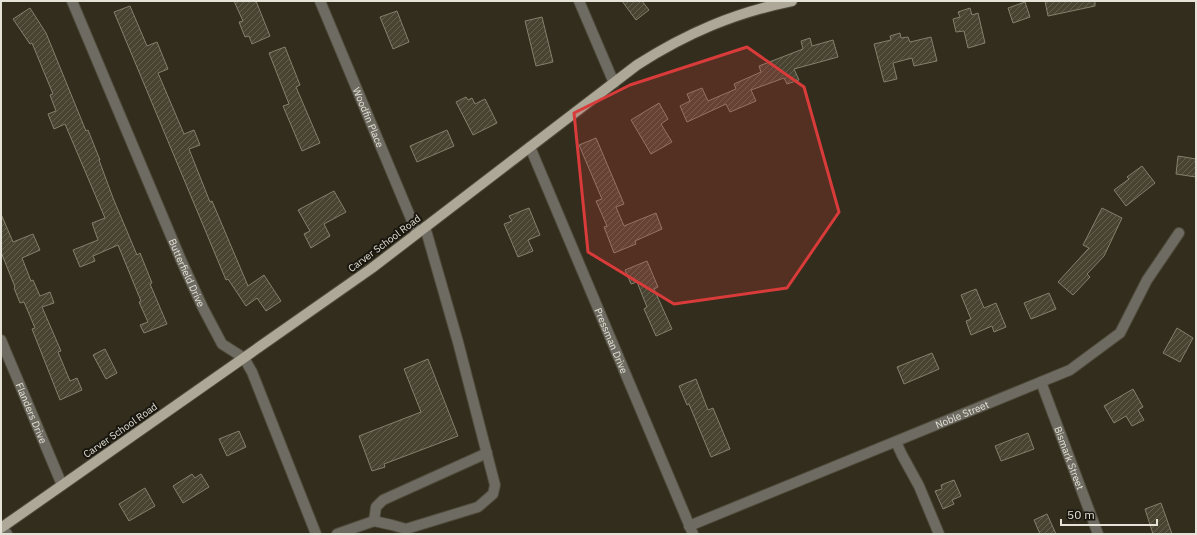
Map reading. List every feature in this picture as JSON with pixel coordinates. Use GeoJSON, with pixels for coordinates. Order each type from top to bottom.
{"type":"FeatureCollection","features":[{"type":"Feature","properties":{"kind":"main road","name":"Carver School Road"},"geometry":{"type":"LineString","coordinates":[[3,530],[62,485],[372,268],[637,65],[664,47],[725,20],[766,7],[792,1]]}},
{"type":"Feature","properties":{"kind":"street","name":"Butterfield Drive"},"geometry":{"type":"LineString","coordinates":[[72,1],[202,308],[222,344],[244,358],[252,372],[316,534]]}},
{"type":"Feature","properties":{"kind":"street","name":"Woodfin Place"},"geometry":{"type":"LineString","coordinates":[[320,1],[417,233]]}},
{"type":"Feature","properties":{"kind":"street"},"geometry":{"type":"LineString","coordinates":[[579,1],[614,83]]}},
{"type":"Feature","properties":{"kind":"street","name":"Pressman Drive"},"geometry":{"type":"LineString","coordinates":[[530,147],[691,530]]}},
{"type":"Feature","properties":{"kind":"street"},"geometry":{"type":"LineString","coordinates":[[337,534],[374,520],[406,529],[478,507],[493,494],[495,485],[458,342],[425,227]]}},
{"type":"Feature","properties":{"kind":"street","name":"Noble Street"},"geometry":{"type":"LineString","coordinates":[[691,530],[896,442],[1070,370],[1120,332],[1147,280],[1179,233]]}},
{"type":"Feature","properties":{"kind":"street","name":"Flanders Drive"},"geometry":{"type":"LineString","coordinates":[[1,340],[62,485]]}},
{"type":"Feature","properties":{"kind":"street","name":"Bismark Street"},"geometry":{"type":"LineString","coordinates":[[1040,382],[1098,534]]}},
{"type":"Feature","properties":{"kind":"street"},"geometry":{"type":"LineString","coordinates":[[896,442],[919,486],[939,534]]}},
{"type":"Feature","properties":{"kind":"street"},"geometry":{"type":"LineString","coordinates":[[374,520],[376,507],[383,500],[486,453]]}},
{"type":"Feature","properties":{"kind":"highlighted area"},"geometry":{"type":"Polygon","coordinates":[[[747,47],[804,87],[839,212],[787,288],[674,304],[588,252],[574,113],[630,85],[747,47]]]}},
{"type":"Feature","properties":{"kind":"building"},"geometry":{"type":"Polygon","coordinates":[[[234,1],[256,1],[270,36],[252,44],[249,36],[245,37],[239,22],[243,21],[234,1]]]}},
{"type":"Feature","properties":{"kind":"building"},"geometry":{"type":"Polygon","coordinates":[[[622,1],[642,1],[649,10],[636,20],[622,1]]]}},
{"type":"Feature","properties":{"kind":"building"},"geometry":{"type":"Polygon","coordinates":[[[1045,1],[1095,1],[1095,6],[1048,16],[1045,1]]]}},
{"type":"Feature","properties":{"kind":"building"},"geometry":{"type":"Polygon","coordinates":[[[1025,2],[1030,17],[1013,23],[1008,8],[1025,2]]]}},
{"type":"Feature","properties":{"kind":"building"},"geometry":{"type":"Polygon","coordinates":[[[130,6],[147,46],[157,42],[168,69],[158,73],[184,134],[194,130],[200,145],[189,149],[210,202],[212,201],[248,286],[264,275],[281,301],[266,311],[257,298],[246,306],[228,279],[226,280],[114,12],[130,6]]]}},
{"type":"Feature","properties":{"kind":"building"},"geometry":{"type":"Polygon","coordinates":[[[30,8],[46,33],[86,131],[88,130],[113,198],[137,255],[140,253],[152,283],[150,284],[167,324],[144,333],[140,325],[148,322],[118,245],[93,256],[95,261],[80,267],[73,250],[98,240],[92,223],[105,218],[65,124],[54,129],[48,114],[56,111],[50,95],[53,94],[32,43],[30,44],[13,19],[30,8]]]}},
{"type":"Feature","properties":{"kind":"building"},"geometry":{"type":"Polygon","coordinates":[[[970,8],[972,15],[978,13],[985,43],[968,48],[964,31],[956,32],[953,19],[960,17],[958,12],[970,8]]]}},
{"type":"Feature","properties":{"kind":"building"},"geometry":{"type":"Polygon","coordinates":[[[397,11],[409,42],[393,49],[380,17],[397,11]]]}},
{"type":"Feature","properties":{"kind":"building"},"geometry":{"type":"Polygon","coordinates":[[[542,17],[553,62],[536,66],[525,21],[542,17]]]}},
{"type":"Feature","properties":{"kind":"building"},"geometry":{"type":"Polygon","coordinates":[[[900,33],[901,38],[908,37],[910,42],[931,37],[937,61],[914,66],[912,58],[893,63],[897,79],[884,82],[874,44],[891,40],[890,36],[900,33]]]}},
{"type":"Feature","properties":{"kind":"building"},"geometry":{"type":"Polygon","coordinates":[[[810,38],[812,46],[833,40],[838,57],[794,69],[799,80],[787,84],[784,78],[751,90],[756,101],[730,112],[726,104],[687,122],[680,106],[690,101],[687,94],[702,88],[708,101],[736,89],[734,84],[761,72],[759,66],[803,49],[801,41],[810,38]]]}},
{"type":"Feature","properties":{"kind":"building"},"geometry":{"type":"Polygon","coordinates":[[[285,47],[300,85],[296,87],[320,143],[302,151],[283,106],[289,104],[269,53],[285,47]]]}},
{"type":"Feature","properties":{"kind":"building"},"geometry":{"type":"Polygon","coordinates":[[[466,97],[468,100],[472,98],[475,104],[485,99],[497,123],[473,135],[456,102],[466,97]]]}},
{"type":"Feature","properties":{"kind":"building"},"geometry":{"type":"Polygon","coordinates":[[[659,103],[668,119],[661,124],[672,142],[651,154],[631,120],[659,103]]]}},
{"type":"Feature","properties":{"kind":"building"},"geometry":{"type":"Polygon","coordinates":[[[447,130],[454,146],[417,162],[410,146],[447,130]]]}},
{"type":"Feature","properties":{"kind":"building"},"geometry":{"type":"Polygon","coordinates":[[[596,138],[624,204],[616,207],[624,226],[656,213],[662,229],[635,241],[636,244],[614,253],[604,227],[607,226],[596,201],[602,199],[579,145],[596,138]]]}},
{"type":"Feature","properties":{"kind":"building"},"geometry":{"type":"Polygon","coordinates":[[[1178,156],[1196,159],[1196,177],[1176,174],[1178,156]]]}},
{"type":"Feature","properties":{"kind":"building"},"geometry":{"type":"Polygon","coordinates":[[[1142,166],[1155,183],[1126,206],[1114,190],[1129,179],[1127,177],[1142,166]]]}},
{"type":"Feature","properties":{"kind":"building"},"geometry":{"type":"Polygon","coordinates":[[[334,191],[346,212],[324,224],[330,236],[311,248],[304,234],[310,231],[298,210],[334,191]]]}},
{"type":"Feature","properties":{"kind":"building"},"geometry":{"type":"Polygon","coordinates":[[[529,208],[540,235],[528,240],[533,251],[518,257],[504,224],[512,221],[509,216],[529,208]]]}},
{"type":"Feature","properties":{"kind":"building"},"geometry":{"type":"Polygon","coordinates":[[[1102,208],[1122,218],[1104,256],[1087,274],[1090,277],[1073,295],[1058,282],[1089,248],[1083,245],[1102,208]]]}},
{"type":"Feature","properties":{"kind":"building"},"geometry":{"type":"Polygon","coordinates":[[[1,214],[13,242],[33,234],[40,250],[22,258],[31,281],[33,280],[40,296],[50,292],[54,303],[42,307],[61,351],[58,352],[70,381],[77,378],[82,390],[60,400],[32,329],[35,328],[24,302],[20,303],[1,252],[1,214]]]}},
{"type":"Feature","properties":{"kind":"building"},"geometry":{"type":"Polygon","coordinates":[[[647,261],[658,287],[654,289],[672,329],[656,336],[644,309],[647,307],[637,282],[631,284],[625,270],[647,261]]]}},
{"type":"Feature","properties":{"kind":"building"},"geometry":{"type":"Polygon","coordinates":[[[976,289],[984,308],[996,303],[1006,327],[994,332],[992,326],[971,335],[966,321],[971,319],[961,295],[976,289]]]}},
{"type":"Feature","properties":{"kind":"building"},"geometry":{"type":"Polygon","coordinates":[[[1049,293],[1056,309],[1031,319],[1024,303],[1049,293]]]}},
{"type":"Feature","properties":{"kind":"building"},"geometry":{"type":"Polygon","coordinates":[[[1177,328],[1193,338],[1180,362],[1163,353],[1177,328]]]}},
{"type":"Feature","properties":{"kind":"building"},"geometry":{"type":"Polygon","coordinates":[[[105,349],[117,373],[106,379],[93,355],[105,349]]]}},
{"type":"Feature","properties":{"kind":"building"},"geometry":{"type":"Polygon","coordinates":[[[932,353],[939,369],[904,384],[897,367],[932,353]]]}},
{"type":"Feature","properties":{"kind":"building"},"geometry":{"type":"Polygon","coordinates":[[[428,359],[458,436],[384,464],[385,467],[372,471],[359,436],[421,412],[404,369],[428,359]]]}},
{"type":"Feature","properties":{"kind":"building"},"geometry":{"type":"Polygon","coordinates":[[[696,379],[708,410],[713,408],[730,449],[711,457],[689,404],[687,405],[679,386],[696,379]]]}},
{"type":"Feature","properties":{"kind":"building"},"geometry":{"type":"Polygon","coordinates":[[[1133,389],[1143,407],[1138,410],[1144,420],[1132,426],[1126,416],[1114,423],[1104,406],[1133,389]]]}},
{"type":"Feature","properties":{"kind":"building"},"geometry":{"type":"Polygon","coordinates":[[[239,431],[246,447],[227,456],[219,439],[239,431]]]}},
{"type":"Feature","properties":{"kind":"building"},"geometry":{"type":"Polygon","coordinates":[[[1028,433],[1034,449],[1001,461],[995,446],[1028,433]]]}},
{"type":"Feature","properties":{"kind":"building"},"geometry":{"type":"Polygon","coordinates":[[[192,474],[195,478],[201,474],[209,487],[183,503],[173,486],[192,474]]]}},
{"type":"Feature","properties":{"kind":"building"},"geometry":{"type":"Polygon","coordinates":[[[954,480],[961,496],[952,500],[954,504],[943,509],[935,491],[942,489],[941,485],[954,480]]]}},
{"type":"Feature","properties":{"kind":"building"},"geometry":{"type":"Polygon","coordinates":[[[145,488],[155,506],[129,521],[119,504],[145,488]]]}},
{"type":"Feature","properties":{"kind":"building"},"geometry":{"type":"Polygon","coordinates":[[[1161,503],[1172,534],[1153,534],[1145,509],[1161,503]]]}},
{"type":"Feature","properties":{"kind":"building"},"geometry":{"type":"Polygon","coordinates":[[[1047,514],[1056,534],[1040,534],[1034,520],[1047,514]]]}}]}
